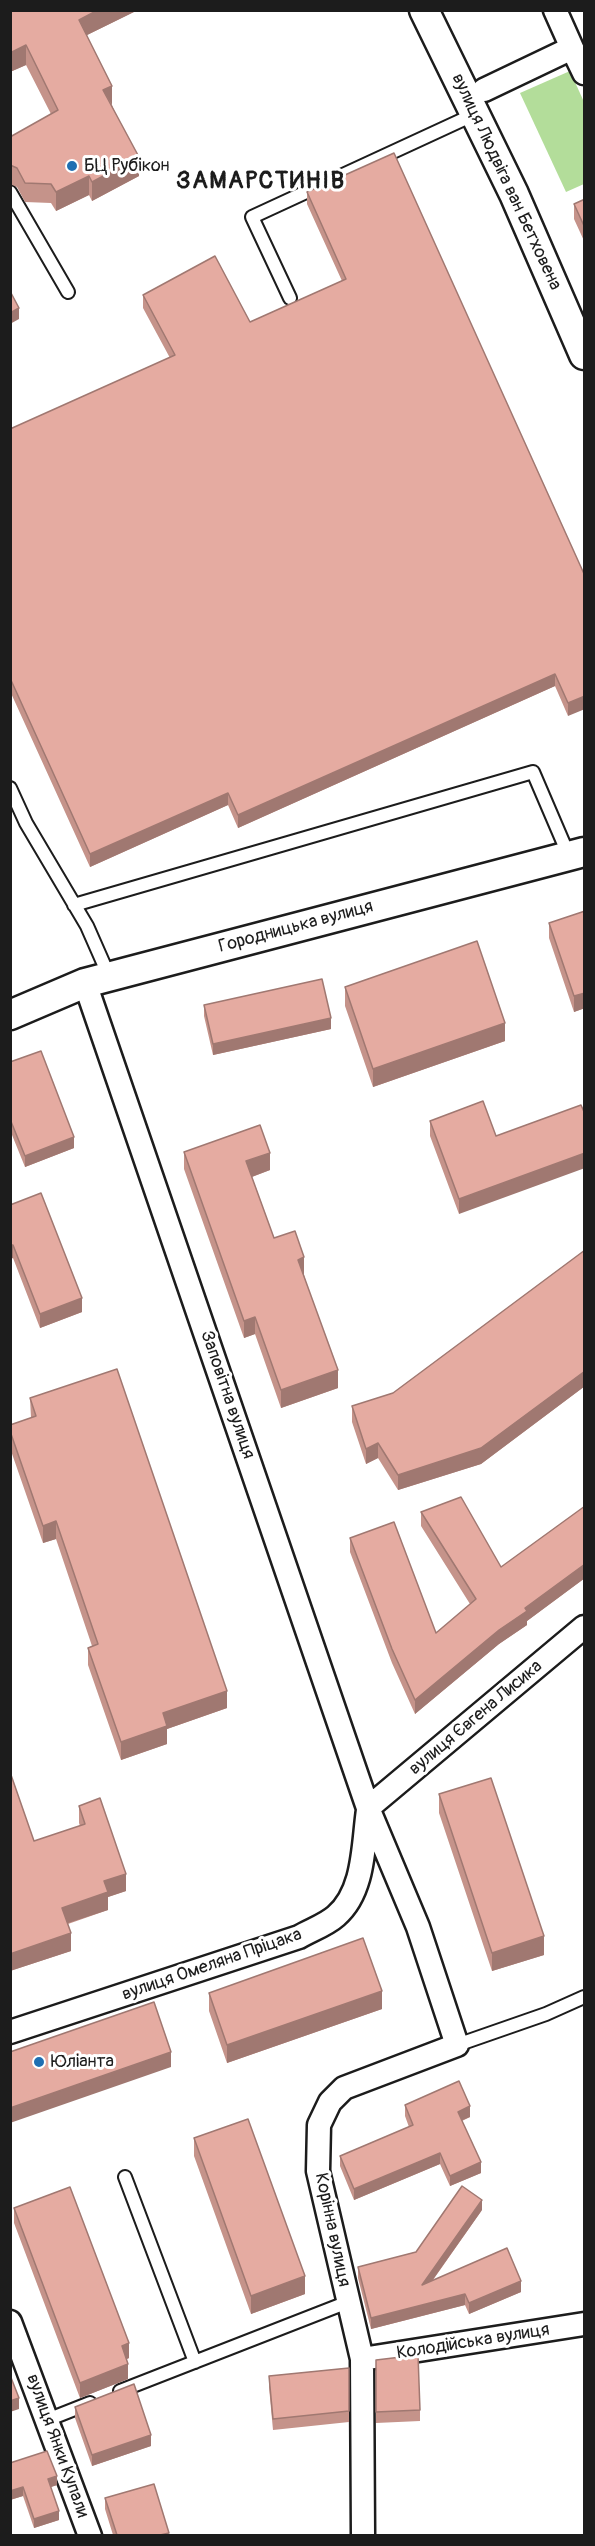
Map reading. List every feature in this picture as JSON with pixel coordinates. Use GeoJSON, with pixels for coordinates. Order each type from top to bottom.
{"type":"FeatureCollection","features":[{"type":"Feature","properties":{"kind":"street","name":"вулиця Людвіга ван Бетховена"},"geometry":{"type":"LineString","coordinates":[[424,10],[480,102],[514,194],[585,355]]}},
{"type":"Feature","properties":{"kind":"street"},"geometry":{"type":"LineString","coordinates":[[555,10],[585,73]]}},
{"type":"Feature","properties":{"kind":"street"},"geometry":{"type":"LineString","coordinates":[[480,102],[572,48]]}},
{"type":"Feature","properties":{"kind":"street","name":"Городницька вулиця"},"geometry":{"type":"LineString","coordinates":[[10,1015],[97,980],[577,854]]}},
{"type":"Feature","properties":{"kind":"street","name":"Заповітна вулиця"},"geometry":{"type":"LineString","coordinates":[[97,980],[368,1808]]}},
{"type":"Feature","properties":{"kind":"street","name":"вулиця Євгена Лисика"},"geometry":{"type":"LineString","coordinates":[[368,1808],[585,1627]]}},
{"type":"Feature","properties":{"kind":"street"},"geometry":{"type":"LineString","coordinates":[[368,1808],[418,1927],[457,2045]]}},
{"type":"Feature","properties":{"kind":"street","name":"вулиця Омеляна Пріцака"},"geometry":{"type":"LineString","coordinates":[[10,2032],[300,1937],[336,1916],[349,1900],[358,1882],[368,1808]]}},
{"type":"Feature","properties":{"kind":"street","name":"Корінна вулиця"},"geometry":{"type":"LineString","coordinates":[[363,2535],[362,2359],[318,2171],[319,2125],[330,2102],[344,2088],[457,2045]]}},
{"type":"Feature","properties":{"kind":"street","name":"вулиця Янки Купали"},"geometry":{"type":"LineString","coordinates":[[10,2322],[90,2535]]}},
{"type":"Feature","properties":{"kind":"street","name":"Колодійська вулиця"},"geometry":{"type":"LineString","coordinates":[[362,2359],[585,2324]]}},
{"type":"Feature","properties":{"kind":"lane"},"geometry":{"type":"LineString","coordinates":[[290,298],[252,217],[480,102]]}},
{"type":"Feature","properties":{"kind":"lane"},"geometry":{"type":"LineString","coordinates":[[10,192],[68,292]]}},
{"type":"Feature","properties":{"kind":"lane"},"geometry":{"type":"LineString","coordinates":[[74,905],[532,772],[577,854]]}},
{"type":"Feature","properties":{"kind":"lane"},"geometry":{"type":"LineString","coordinates":[[10,788],[26,824],[87,926],[97,980]]}},
{"type":"Feature","properties":{"kind":"lane"},"geometry":{"type":"LineString","coordinates":[[457,2045],[585,1998]]}},
{"type":"Feature","properties":{"kind":"lane"},"geometry":{"type":"LineString","coordinates":[[125,2177],[195,2362]]}},
{"type":"Feature","properties":{"kind":"lane"},"geometry":{"type":"LineString","coordinates":[[47,2420],[348,2302]]}},
{"type":"Feature","properties":{"kind":"green space"},"geometry":{"type":"Polygon","coordinates":[[[570,71],[584,102],[584,184],[566,192],[520,93],[570,71]]]}},
{"type":"Feature","properties":{"kind":"building"},"geometry":{"type":"Polygon","coordinates":[[[10,10],[98,10],[79,20],[112,86],[103,90],[139,157],[92,182],[89,176],[56,192],[51,184],[25,183],[17,168],[10,165],[10,137],[58,110],[26,45],[10,53],[10,10]]]}},
{"type":"Feature","properties":{"kind":"building"},"geometry":{"type":"Polygon","coordinates":[[[394,153],[585,576],[585,696],[568,703],[555,674],[238,815],[228,793],[90,854],[10,678],[10,429],[175,355],[143,295],[215,256],[250,322],[346,279],[307,192],[394,153]]]}},
{"type":"Feature","properties":{"kind":"building"},"geometry":{"type":"Polygon","coordinates":[[[585,199],[585,228],[574,204],[585,199]]]}},
{"type":"Feature","properties":{"kind":"building"},"geometry":{"type":"Polygon","coordinates":[[[10,291],[19,308],[10,313],[10,291]]]}},
{"type":"Feature","properties":{"kind":"building"},"geometry":{"type":"Polygon","coordinates":[[[585,911],[585,993],[574,996],[549,923],[585,911]]]}},
{"type":"Feature","properties":{"kind":"building"},"geometry":{"type":"Polygon","coordinates":[[[477,941],[505,1023],[373,1069],[345,987],[477,941]]]}},
{"type":"Feature","properties":{"kind":"building"},"geometry":{"type":"Polygon","coordinates":[[[322,979],[331,1018],[213,1044],[204,1005],[322,979]]]}},
{"type":"Feature","properties":{"kind":"building"},"geometry":{"type":"Polygon","coordinates":[[[41,1051],[74,1137],[25,1156],[10,1119],[10,1062],[41,1051]]]}},
{"type":"Feature","properties":{"kind":"building"},"geometry":{"type":"Polygon","coordinates":[[[483,1101],[496,1136],[581,1105],[585,1114],[585,1153],[459,1199],[430,1121],[483,1101]]]}},
{"type":"Feature","properties":{"kind":"building"},"geometry":{"type":"Polygon","coordinates":[[[260,1125],[270,1153],[246,1161],[274,1238],[295,1231],[304,1257],[298,1260],[338,1370],[281,1390],[255,1317],[244,1321],[184,1152],[260,1125]]]}},
{"type":"Feature","properties":{"kind":"building"},"geometry":{"type":"Polygon","coordinates":[[[41,1193],[82,1298],[40,1314],[13,1245],[10,1245],[10,1205],[41,1193]]]}},
{"type":"Feature","properties":{"kind":"building"},"geometry":{"type":"Polygon","coordinates":[[[585,1250],[585,1371],[481,1448],[398,1475],[378,1443],[366,1449],[352,1406],[393,1393],[585,1250]]]}},
{"type":"Feature","properties":{"kind":"building"},"geometry":{"type":"Polygon","coordinates":[[[117,1369],[227,1691],[163,1713],[167,1726],[121,1742],[88,1648],[98,1644],[56,1521],[43,1526],[10,1431],[10,1425],[36,1416],[30,1398],[117,1369]]]}},
{"type":"Feature","properties":{"kind":"building"},"geometry":{"type":"Polygon","coordinates":[[[461,1497],[501,1567],[585,1506],[585,1564],[525,1608],[527,1611],[499,1630],[415,1700],[392,1649],[350,1538],[394,1522],[436,1633],[476,1599],[421,1512],[461,1497]]]}},
{"type":"Feature","properties":{"kind":"building"},"geometry":{"type":"Polygon","coordinates":[[[10,1772],[34,1841],[85,1824],[79,1806],[100,1798],[126,1874],[104,1881],[108,1892],[62,1908],[71,1933],[10,1954],[10,1772]]]}},
{"type":"Feature","properties":{"kind":"building"},"geometry":{"type":"Polygon","coordinates":[[[491,1778],[544,1936],[492,1953],[439,1794],[491,1778]]]}},
{"type":"Feature","properties":{"kind":"building"},"geometry":{"type":"Polygon","coordinates":[[[363,1938],[382,1991],[227,2045],[209,1993],[363,1938]]]}},
{"type":"Feature","properties":{"kind":"building"},"geometry":{"type":"Polygon","coordinates":[[[154,2002],[171,2052],[10,2108],[10,2052],[154,2002]]]}},
{"type":"Feature","properties":{"kind":"building"},"geometry":{"type":"Polygon","coordinates":[[[459,2081],[470,2106],[458,2112],[481,2162],[450,2176],[440,2153],[354,2189],[340,2156],[413,2125],[405,2105],[459,2081]]]}},
{"type":"Feature","properties":{"kind":"building"},"geometry":{"type":"Polygon","coordinates":[[[248,2119],[305,2276],[251,2296],[194,2138],[248,2119]]]}},
{"type":"Feature","properties":{"kind":"building"},"geometry":{"type":"Polygon","coordinates":[[[462,2186],[482,2200],[422,2285],[507,2248],[521,2281],[469,2303],[465,2294],[371,2318],[358,2267],[416,2252],[462,2186]]]}},
{"type":"Feature","properties":{"kind":"building"},"geometry":{"type":"Polygon","coordinates":[[[70,2187],[129,2343],[122,2346],[128,2364],[80,2383],[14,2208],[70,2187]]]}},
{"type":"Feature","properties":{"kind":"building"},"geometry":{"type":"Polygon","coordinates":[[[418,2355],[420,2410],[376,2412],[376,2360],[418,2355]]]}},
{"type":"Feature","properties":{"kind":"building"},"geometry":{"type":"Polygon","coordinates":[[[349,2368],[349,2411],[273,2419],[269,2376],[349,2368]]]}},
{"type":"Feature","properties":{"kind":"building"},"geometry":{"type":"Polygon","coordinates":[[[10,2375],[19,2398],[10,2401],[10,2375]]]}},
{"type":"Feature","properties":{"kind":"building"},"geometry":{"type":"Polygon","coordinates":[[[134,2384],[151,2435],[92,2455],[75,2407],[134,2384]]]}},
{"type":"Feature","properties":{"kind":"building"},"geometry":{"type":"Polygon","coordinates":[[[47,2451],[57,2476],[48,2479],[59,2511],[34,2519],[23,2487],[10,2491],[10,2463],[47,2451]]]}},
{"type":"Feature","properties":{"kind":"building"},"geometry":{"type":"Polygon","coordinates":[[[154,2484],[169,2533],[117,2535],[105,2498],[154,2484]]]}},
{"type":"Feature","properties":{"kind":"place","name":"БЦ Рубікон"},"geometry":{"type":"Point","coordinates":[72,166]}},
{"type":"Feature","properties":{"kind":"place","name":"Юліанта"},"geometry":{"type":"Point","coordinates":[39,2062]}},
{"type":"Feature","properties":{"kind":"district","name":"ЗАМАРСТИНІВ"},"geometry":{"type":"Point","coordinates":[261,182]}}]}
